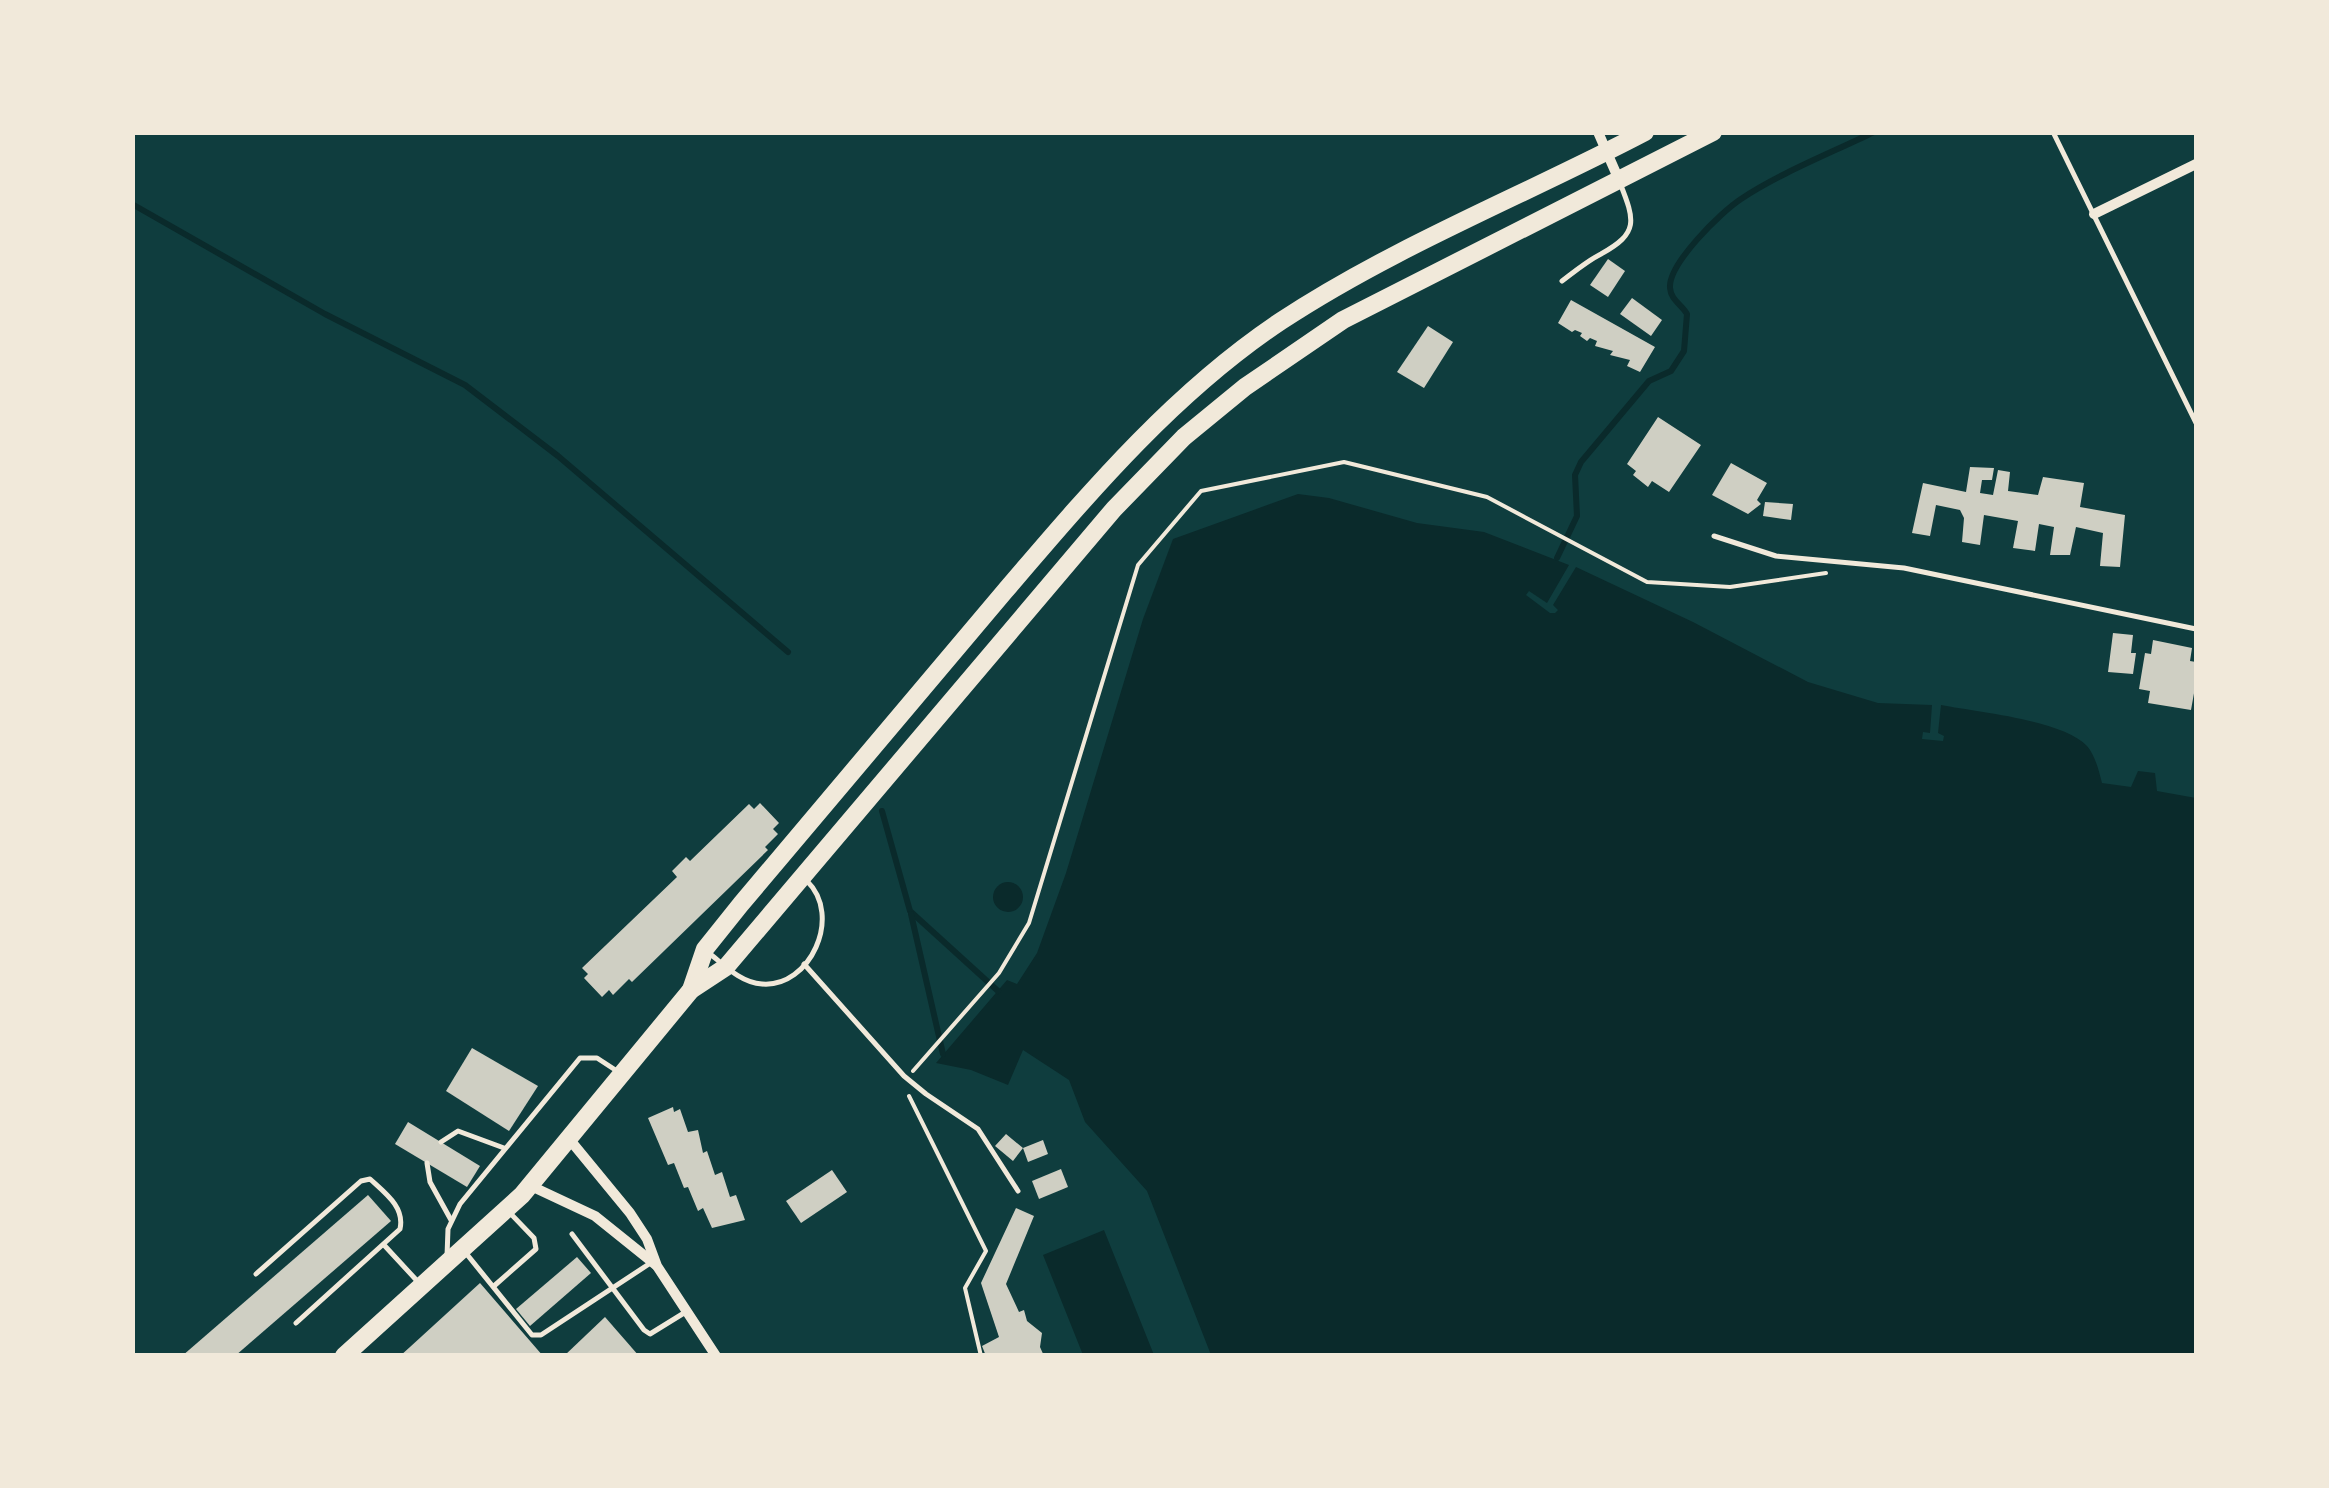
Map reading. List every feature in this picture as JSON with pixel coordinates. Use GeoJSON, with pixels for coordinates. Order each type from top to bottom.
{"type":"FeatureCollection","features":[{"type":"Feature","properties":{"kind":"main road"},"geometry":{"type":"LineString","coordinates":[[692,990],[705,949],[1059,528],[1184,397],[1280,322],[1319,298],[1645,132]]}},
{"type":"Feature","properties":{"kind":"main road"},"geometry":{"type":"LineString","coordinates":[[344,1356],[531,1186],[692,990],[726,967],[1114,509],[1184,437],[1245,387],[1344,320],[1714,132]]}},
{"type":"Feature","properties":{"kind":"street"},"geometry":{"type":"LineString","coordinates":[[1598,132],[1619,180]]}},
{"type":"Feature","properties":{"kind":"street"},"geometry":{"type":"LineString","coordinates":[[2094,214],[2196,164]]}},
{"type":"Feature","properties":{"kind":"street"},"geometry":{"type":"LineString","coordinates":[[570,1140],[630,1213],[647,1239],[655,1263],[716,1356]]}},
{"type":"Feature","properties":{"kind":"street"},"geometry":{"type":"LineString","coordinates":[[531,1186],[595,1216],[655,1263]]}},
{"type":"Feature","properties":{"kind":"lane"},"geometry":{"type":"LineString","coordinates":[[2053,132],[2196,423]]}},
{"type":"Feature","properties":{"kind":"lane"},"geometry":{"type":"LineString","coordinates":[[1562,281],[1626,237],[1630,208],[1619,180]]}},
{"type":"Feature","properties":{"kind":"lane"},"geometry":{"type":"LineString","coordinates":[[1714,536],[1776,556],[1904,568],[2196,629]]}},
{"type":"Feature","properties":{"kind":"lane"},"geometry":{"type":"LineString","coordinates":[[705,949],[747,980],[764,985],[789,976],[804,964],[822,937],[824,913],[819,895],[802,876]]}},
{"type":"Feature","properties":{"kind":"lane"},"geometry":{"type":"LineString","coordinates":[[804,964],[904,1076],[978,1129],[1018,1191]]}},
{"type":"Feature","properties":{"kind":"lane"},"geometry":{"type":"LineString","coordinates":[[448,1265],[446,1239],[450,1220],[580,1058],[596,1058],[622,1075]]}},
{"type":"Feature","properties":{"kind":"lane"},"geometry":{"type":"LineString","coordinates":[[441,1142],[458,1132],[504,1148]]}},
{"type":"Feature","properties":{"kind":"lane"},"geometry":{"type":"LineString","coordinates":[[427,1162],[430,1182],[450,1220]]}},
{"type":"Feature","properties":{"kind":"lane"},"geometry":{"type":"LineString","coordinates":[[256,1274],[365,1180],[370,1179],[381,1190],[401,1216],[400,1229],[296,1323]]}},
{"type":"Feature","properties":{"kind":"lane"},"geometry":{"type":"LineString","coordinates":[[494,1286],[536,1249],[534,1238],[507,1210]]}},
{"type":"Feature","properties":{"kind":"lane"},"geometry":{"type":"LineString","coordinates":[[572,1234],[650,1334],[687,1311]]}},
{"type":"Feature","properties":{"kind":"lane"},"geometry":{"type":"LineString","coordinates":[[384,1244],[422,1286]]}},
{"type":"Feature","properties":{"kind":"lane"},"geometry":{"type":"LineString","coordinates":[[463,1250],[532,1334],[541,1335],[655,1263]]}},
{"type":"Feature","properties":{"kind":"path"},"geometry":{"type":"LineString","coordinates":[[981,1356],[965,1288],[986,1251],[902,1083],[999,973],[1029,923],[1138,565],[1201,491],[1344,462],[1487,497],[1647,582],[1730,587],[1835,571]]}},
{"type":"Feature","properties":{"kind":"water"},"geometry":{"type":"Polygon","coordinates":[[[1298,494],[1329,498],[1417,523],[1484,532],[1569,565],[1547,603],[1529,591],[1526,595],[1550,613],[1558,610],[1553,605],[1576,567],[1808,682],[1878,703],[1932,705],[1930,733],[1923,732],[1922,739],[1943,741],[1944,736],[1938,733],[1941,705],[2018,718],[2059,730],[2087,746],[2102,783],[2131,787],[2138,771],[2155,773],[2157,791],[2196,798],[2196,1355],[1211,1355],[1147,1191],[1085,1122],[1069,1080],[1023,1050],[1008,1085],[971,1070],[936,1063],[1007,980],[1017,984],[1037,953],[1066,873],[1143,619],[1173,539],[1298,494]]]}},
{"type":"Feature","properties":{"kind":"water"},"geometry":{"type":"Polygon","coordinates":[[[1008,882],[1019,886],[1023,897],[1019,908],[1008,912],[997,908],[993,897],[997,886],[1008,882]]]}},
{"type":"Feature","properties":{"kind":"water"},"geometry":{"type":"Polygon","coordinates":[[[1104,1230],[1154,1355],[1083,1355],[1043,1255],[1104,1230]]]}},
{"type":"Feature","properties":{"kind":"building"},"geometry":{"type":"Polygon","coordinates":[[[1608,259],[1625,271],[1608,297],[1590,285],[1608,259]]]}},
{"type":"Feature","properties":{"kind":"building"},"geometry":{"type":"Polygon","coordinates":[[[1632,298],[1662,320],[1651,336],[1620,314],[1632,298]]]}},
{"type":"Feature","properties":{"kind":"building"},"geometry":{"type":"Polygon","coordinates":[[[1571,300],[1655,347],[1640,372],[1627,366],[1630,360],[1610,355],[1613,351],[1595,346],[1597,341],[1587,341],[1580,336],[1582,333],[1558,323],[1571,300]]]}},
{"type":"Feature","properties":{"kind":"building"},"geometry":{"type":"Polygon","coordinates":[[[1428,326],[1453,342],[1424,388],[1397,372],[1428,326]]]}},
{"type":"Feature","properties":{"kind":"building"},"geometry":{"type":"Polygon","coordinates":[[[1658,417],[1701,445],[1669,492],[1652,481],[1648,487],[1627,464],[1658,417]]]}},
{"type":"Feature","properties":{"kind":"building"},"geometry":{"type":"Polygon","coordinates":[[[1731,463],[1767,483],[1757,500],[1761,504],[1748,514],[1712,495],[1731,463]]]}},
{"type":"Feature","properties":{"kind":"building"},"geometry":{"type":"Polygon","coordinates":[[[1970,467],[1994,468],[1992,480],[1982,480],[1980,493],[1993,495],[1998,470],[2010,472],[2008,491],[2038,495],[2043,477],[2084,483],[2080,507],[2125,515],[2120,567],[2100,566],[2103,533],[2076,527],[2070,555],[2050,555],[2054,527],[2039,524],[2035,551],[2013,548],[2018,521],[1984,515],[1980,545],[1962,542],[1964,518],[1960,510],[1936,505],[1930,536],[1912,533],[1923,483],[1966,492],[1970,467]]]}},
{"type":"Feature","properties":{"kind":"building"},"geometry":{"type":"Polygon","coordinates":[[[1765,502],[1793,504],[1791,520],[1763,516],[1765,502]]]}},
{"type":"Feature","properties":{"kind":"building"},"geometry":{"type":"Polygon","coordinates":[[[2113,633],[2133,635],[2133,674],[2108,672],[2113,633]]]}},
{"type":"Feature","properties":{"kind":"building"},"geometry":{"type":"Polygon","coordinates":[[[2153,640],[2192,648],[2190,661],[2196,662],[2196,682],[2191,710],[2148,703],[2150,691],[2139,689],[2145,653],[2151,654],[2153,640]]]}},
{"type":"Feature","properties":{"kind":"building"},"geometry":{"type":"Polygon","coordinates":[[[760,803],[779,823],[773,829],[778,834],[765,847],[768,850],[632,982],[629,979],[613,995],[609,990],[602,997],[584,978],[588,974],[582,968],[677,877],[672,871],[686,857],[690,861],[749,804],[754,809],[760,803]]]}},
{"type":"Feature","properties":{"kind":"building"},"geometry":{"type":"Polygon","coordinates":[[[472,1048],[538,1086],[509,1131],[446,1091],[472,1048]]]}},
{"type":"Feature","properties":{"kind":"building"},"geometry":{"type":"Polygon","coordinates":[[[673,1107],[674,1112],[680,1109],[688,1132],[698,1130],[703,1153],[707,1151],[715,1175],[722,1172],[730,1197],[736,1195],[745,1220],[712,1228],[703,1208],[698,1211],[688,1187],[684,1188],[674,1163],[668,1165],[648,1118],[673,1107]]]}},
{"type":"Feature","properties":{"kind":"building"},"geometry":{"type":"Polygon","coordinates":[[[408,1122],[480,1166],[467,1187],[395,1144],[408,1122]]]}},
{"type":"Feature","properties":{"kind":"building"},"geometry":{"type":"Polygon","coordinates":[[[1006,1134],[1023,1148],[1013,1161],[995,1146],[1006,1134]]]}},
{"type":"Feature","properties":{"kind":"building"},"geometry":{"type":"Polygon","coordinates":[[[1043,1140],[1048,1154],[1028,1162],[1023,1148],[1043,1140]]]}},
{"type":"Feature","properties":{"kind":"building"},"geometry":{"type":"Polygon","coordinates":[[[1061,1169],[1068,1187],[1039,1199],[1032,1181],[1061,1169]]]}},
{"type":"Feature","properties":{"kind":"building"},"geometry":{"type":"Polygon","coordinates":[[[832,1170],[847,1192],[801,1223],[786,1201],[832,1170]]]}},
{"type":"Feature","properties":{"kind":"building"},"geometry":{"type":"Polygon","coordinates":[[[368,1195],[391,1221],[235,1356],[182,1356],[368,1195]]]}},
{"type":"Feature","properties":{"kind":"building"},"geometry":{"type":"Polygon","coordinates":[[[1016,1208],[1034,1216],[1006,1284],[1019,1312],[1024,1310],[1027,1321],[1042,1333],[1040,1347],[1044,1356],[986,1356],[982,1346],[999,1337],[981,1283],[1016,1208]]]}},
{"type":"Feature","properties":{"kind":"building"},"geometry":{"type":"Polygon","coordinates":[[[577,1257],[591,1273],[530,1326],[516,1309],[577,1257]]]}},
{"type":"Feature","properties":{"kind":"building"},"geometry":{"type":"Polygon","coordinates":[[[480,1283],[543,1356],[400,1356],[410,1347],[480,1283]]]}},
{"type":"Feature","properties":{"kind":"building"},"geometry":{"type":"Polygon","coordinates":[[[605,1317],[639,1356],[564,1356],[605,1317]]]}},
{"type":"Feature","properties":{"kind":"waterway"},"geometry":{"type":"LineString","coordinates":[[1557,558],[1577,516],[1575,475],[1581,462],[1649,381],[1671,371],[1684,351],[1687,314],[1670,288],[1686,253],[1741,199],[1874,132]]}},
{"type":"Feature","properties":{"kind":"waterway"},"geometry":{"type":"LineString","coordinates":[[132,204],[325,314],[465,385],[558,456],[788,652]]}},
{"type":"Feature","properties":{"kind":"waterway"},"geometry":{"type":"LineString","coordinates":[[882,811],[910,911],[998,991]]}},
{"type":"Feature","properties":{"kind":"waterway"},"geometry":{"type":"LineString","coordinates":[[911,914],[943,1054]]}}]}
